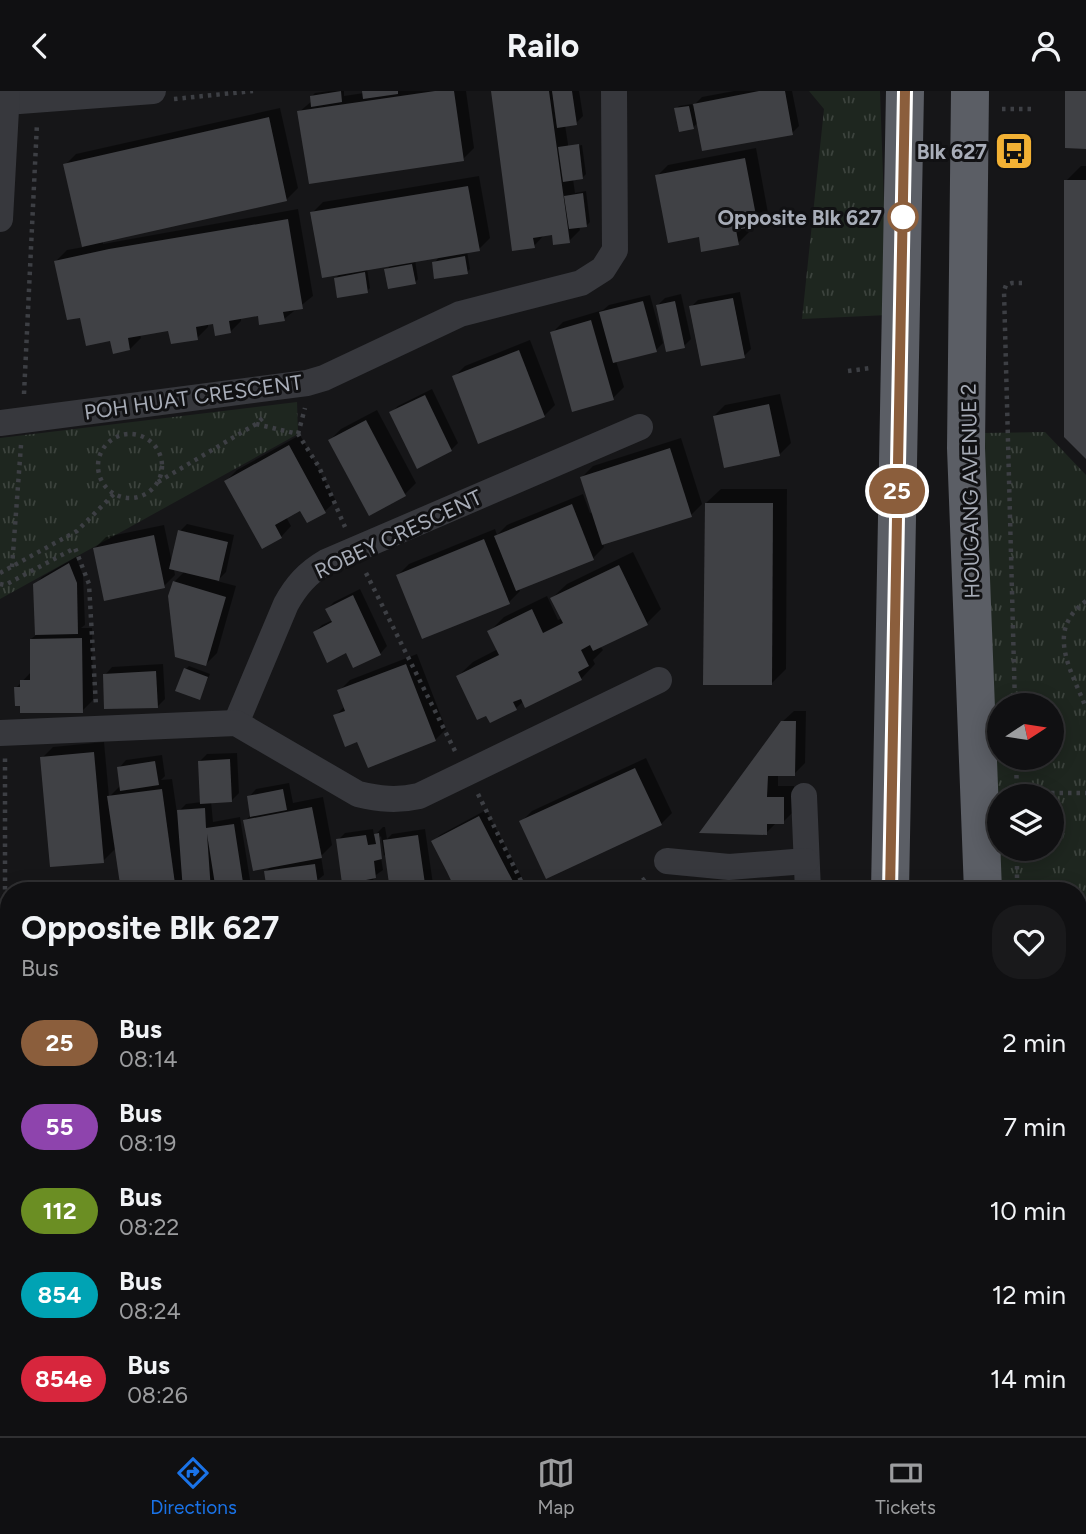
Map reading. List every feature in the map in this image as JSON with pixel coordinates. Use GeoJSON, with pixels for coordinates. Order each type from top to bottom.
{"type":"FeatureCollection","features":[{"type":"Feature","properties":{"kind":"highway"},"geometry":{"type":"LineString","coordinates":[[890,882],[905,91]]}},
{"type":"Feature","properties":{"kind":"highway","name":"HOUGANG AVENUE 2"},"geometry":{"type":"LineString","coordinates":[[971,91],[966,448],[983,882]]}},
{"type":"Feature","properties":{"kind":"street"},"geometry":{"type":"LineString","coordinates":[[0,219],[6,96],[39,100],[153,91]]}},
{"type":"Feature","properties":{"kind":"street","name":"POH HUAT CRESCENT"},"geometry":{"type":"LineString","coordinates":[[12,421],[307,383],[324,378],[460,314],[581,283],[603,269],[615,250],[614,91]]}},
{"type":"Feature","properties":{"kind":"street","name":"ROBEY CRESCENT"},"geometry":{"type":"LineString","coordinates":[[236,723],[286,604],[295,588],[313,570],[640,427]]}},
{"type":"Feature","properties":{"kind":"street"},"geometry":{"type":"LineString","coordinates":[[4,741],[236,723],[348,789],[377,798],[405,799],[471,781],[659,680]]}},
{"type":"Feature","properties":{"kind":"street"},"geometry":{"type":"LineString","coordinates":[[804,796],[807,882]]}},
{"type":"Feature","properties":{"kind":"street"},"geometry":{"type":"LineString","coordinates":[[667,861],[729,867],[806,861]]}},
{"type":"Feature","properties":{"kind":"path"},"geometry":{"type":"LineString","coordinates":[[12,567],[12,421],[39,100]]}},
{"type":"Feature","properties":{"kind":"path"},"geometry":{"type":"LineString","coordinates":[[1006,109],[1036,109]]}},
{"type":"Feature","properties":{"kind":"path"},"geometry":{"type":"LineString","coordinates":[[1015,693],[1003,291],[1006,285],[1022,283]]}},
{"type":"Feature","properties":{"kind":"path"},"geometry":{"type":"LineString","coordinates":[[848,371],[873,367]]}},
{"type":"Feature","properties":{"kind":"path"},"geometry":{"type":"LineString","coordinates":[[158,482],[162,460],[156,446],[144,436],[122,435],[103,447],[98,462],[99,477],[114,494],[133,499],[144,496],[158,482],[256,424],[268,412],[280,386]]}},
{"type":"Feature","properties":{"kind":"path"},"geometry":{"type":"LineString","coordinates":[[298,434],[309,396]]}},
{"type":"Feature","properties":{"kind":"path"},"geometry":{"type":"LineString","coordinates":[[256,424],[298,434],[319,467],[373,590],[522,882]]}},
{"type":"Feature","properties":{"kind":"path"},"geometry":{"type":"LineString","coordinates":[[0,573],[76,531],[114,494]]}},
{"type":"Feature","properties":{"kind":"path"},"geometry":{"type":"LineString","coordinates":[[0,584],[5,585],[75,548],[89,584],[96,714]]}},
{"type":"Feature","properties":{"kind":"path"},"geometry":{"type":"LineString","coordinates":[[1086,601],[1076,608],[1064,637],[1065,657],[1086,708]]}},
{"type":"Feature","properties":{"kind":"path"},"geometry":{"type":"LineString","coordinates":[[4,741],[5,882]]}},
{"type":"Feature","properties":{"kind":"path"},"geometry":{"type":"LineString","coordinates":[[1064,794],[1086,793]]}},
{"type":"Feature","properties":{"kind":"path"},"geometry":{"type":"LineString","coordinates":[[1017,861],[1017,882]]}},
{"type":"Feature","properties":{"kind":"green space"},"geometry":{"type":"Polygon","coordinates":[[[809,91],[880,91],[888,315],[802,319],[824,109],[809,91]]]}},
{"type":"Feature","properties":{"kind":"green space"},"geometry":{"type":"Polygon","coordinates":[[[297,402],[298,434],[0,599],[0,438],[297,402]]]}},
{"type":"Feature","properties":{"kind":"green space"},"geometry":{"type":"Polygon","coordinates":[[[1045,432],[1086,475],[1086,882],[981,882],[983,433],[1045,432]]]}},
{"type":"Feature","properties":{"kind":"building"},"geometry":{"type":"Polygon","coordinates":[[[341,91],[342,102],[311,107],[310,96],[341,91]]]}},
{"type":"Feature","properties":{"kind":"building"},"geometry":{"type":"Polygon","coordinates":[[[362,91],[398,91],[398,94],[363,99],[362,91]]]}},
{"type":"Feature","properties":{"kind":"building"},"geometry":{"type":"Polygon","coordinates":[[[435,91],[454,91],[464,161],[309,184],[297,111],[435,91]]]}},
{"type":"Feature","properties":{"kind":"building"},"geometry":{"type":"Polygon","coordinates":[[[491,91],[549,91],[570,243],[553,245],[552,235],[533,238],[535,248],[512,251],[491,91]]]}},
{"type":"Feature","properties":{"kind":"building"},"geometry":{"type":"Polygon","coordinates":[[[552,91],[572,91],[577,125],[557,128],[552,91]]]}},
{"type":"Feature","properties":{"kind":"building"},"geometry":{"type":"Polygon","coordinates":[[[759,91],[785,91],[793,135],[702,151],[693,104],[759,91]]]}},
{"type":"Feature","properties":{"kind":"building"},"geometry":{"type":"Polygon","coordinates":[[[1065,91],[1086,91],[1086,149],[1065,148],[1065,91]]]}},
{"type":"Feature","properties":{"kind":"building"},"geometry":{"type":"Polygon","coordinates":[[[689,106],[694,129],[679,132],[674,108],[689,106]]]}},
{"type":"Feature","properties":{"kind":"building"},"geometry":{"type":"Polygon","coordinates":[[[269,117],[287,201],[82,247],[63,164],[269,117]]]}},
{"type":"Feature","properties":{"kind":"building"},"geometry":{"type":"Polygon","coordinates":[[[579,144],[583,179],[563,182],[558,147],[579,144]]]}},
{"type":"Feature","properties":{"kind":"building"},"geometry":{"type":"Polygon","coordinates":[[[745,158],[758,226],[736,230],[739,245],[701,252],[699,237],[668,243],[655,175],[745,158]]]}},
{"type":"Feature","properties":{"kind":"building"},"geometry":{"type":"Polygon","coordinates":[[[1064,180],[1086,180],[1086,459],[1064,437],[1064,180]]]}},
{"type":"Feature","properties":{"kind":"building"},"geometry":{"type":"Polygon","coordinates":[[[468,186],[480,251],[322,278],[310,212],[468,186]]]}},
{"type":"Feature","properties":{"kind":"building"},"geometry":{"type":"Polygon","coordinates":[[[583,193],[587,227],[569,229],[564,196],[583,193]]]}},
{"type":"Feature","properties":{"kind":"building"},"geometry":{"type":"Polygon","coordinates":[[[288,219],[303,309],[283,312],[285,321],[259,325],[258,316],[229,321],[231,333],[215,336],[213,324],[196,327],[198,340],[171,344],[168,331],[128,338],[130,350],[113,354],[110,341],[86,346],[80,318],[67,320],[54,261],[288,219]]]}},
{"type":"Feature","properties":{"kind":"building"},"geometry":{"type":"Polygon","coordinates":[[[465,256],[468,274],[434,279],[432,262],[465,256]]]}},
{"type":"Feature","properties":{"kind":"building"},"geometry":{"type":"Polygon","coordinates":[[[412,264],[416,284],[388,289],[384,269],[412,264]]]}},
{"type":"Feature","properties":{"kind":"building"},"geometry":{"type":"Polygon","coordinates":[[[365,272],[368,293],[337,298],[334,278],[365,272]]]}},
{"type":"Feature","properties":{"kind":"building"},"geometry":{"type":"Polygon","coordinates":[[[733,298],[745,358],[701,366],[689,306],[733,298]]]}},
{"type":"Feature","properties":{"kind":"building"},"geometry":{"type":"Polygon","coordinates":[[[643,301],[657,352],[613,363],[599,312],[643,301]]]}},
{"type":"Feature","properties":{"kind":"building"},"geometry":{"type":"Polygon","coordinates":[[[675,301],[685,348],[666,352],[656,305],[675,301]]]}},
{"type":"Feature","properties":{"kind":"building"},"geometry":{"type":"Polygon","coordinates":[[[591,320],[614,400],[572,412],[550,332],[591,320]]]}},
{"type":"Feature","properties":{"kind":"building"},"geometry":{"type":"Polygon","coordinates":[[[519,350],[545,417],[478,444],[452,376],[519,350]]]}},
{"type":"Feature","properties":{"kind":"building"},"geometry":{"type":"Polygon","coordinates":[[[425,395],[452,451],[417,469],[389,412],[425,395]]]}},
{"type":"Feature","properties":{"kind":"building"},"geometry":{"type":"Polygon","coordinates":[[[769,404],[780,456],[724,468],[713,416],[769,404]]]}},
{"type":"Feature","properties":{"kind":"building"},"geometry":{"type":"Polygon","coordinates":[[[366,420],[406,496],[369,516],[328,440],[366,420]]]}},
{"type":"Feature","properties":{"kind":"building"},"geometry":{"type":"Polygon","coordinates":[[[289,445],[326,513],[307,523],[300,511],[275,525],[282,538],[262,549],[224,481],[289,445]]]}},
{"type":"Feature","properties":{"kind":"building"},"geometry":{"type":"Polygon","coordinates":[[[670,448],[692,517],[602,545],[580,477],[670,448]]]}},
{"type":"Feature","properties":{"kind":"building"},"geometry":{"type":"Polygon","coordinates":[[[705,503],[773,503],[772,685],[703,685],[705,503]]]}},
{"type":"Feature","properties":{"kind":"building"},"geometry":{"type":"Polygon","coordinates":[[[572,504],[594,560],[516,591],[494,536],[572,504]]]}},
{"type":"Feature","properties":{"kind":"building"},"geometry":{"type":"Polygon","coordinates":[[[178,530],[228,542],[219,581],[169,569],[178,530]]]}},
{"type":"Feature","properties":{"kind":"building"},"geometry":{"type":"Polygon","coordinates":[[[154,535],[165,588],[104,601],[93,548],[154,535]]]}},
{"type":"Feature","properties":{"kind":"building"},"geometry":{"type":"Polygon","coordinates":[[[484,539],[510,604],[422,639],[396,575],[484,539]]]}},
{"type":"Feature","properties":{"kind":"building"},"geometry":{"type":"Polygon","coordinates":[[[69,563],[77,583],[78,634],[35,635],[33,584],[69,563]]]}},
{"type":"Feature","properties":{"kind":"building"},"geometry":{"type":"Polygon","coordinates":[[[619,565],[648,625],[593,651],[590,645],[581,650],[589,666],[578,672],[582,680],[525,708],[521,699],[513,702],[517,710],[490,723],[486,716],[477,720],[456,676],[499,655],[487,631],[532,609],[543,633],[563,623],[550,598],[619,565]]]}},
{"type":"Feature","properties":{"kind":"building"},"geometry":{"type":"Polygon","coordinates":[[[173,581],[226,597],[206,666],[175,657],[168,596],[173,581]]]}},
{"type":"Feature","properties":{"kind":"building"},"geometry":{"type":"Polygon","coordinates":[[[353,595],[381,655],[353,668],[346,653],[327,663],[313,632],[332,622],[325,609],[353,595]]]}},
{"type":"Feature","properties":{"kind":"building"},"geometry":{"type":"Polygon","coordinates":[[[82,638],[83,713],[20,713],[20,706],[15,706],[14,687],[20,687],[20,680],[30,680],[30,639],[82,638]]]}},
{"type":"Feature","properties":{"kind":"building"},"geometry":{"type":"Polygon","coordinates":[[[406,664],[436,741],[368,768],[357,742],[345,747],[333,715],[345,711],[337,690],[406,664]]]}},
{"type":"Feature","properties":{"kind":"building"},"geometry":{"type":"Polygon","coordinates":[[[184,668],[208,677],[200,700],[175,691],[184,668]]]}},
{"type":"Feature","properties":{"kind":"building"},"geometry":{"type":"Polygon","coordinates":[[[156,671],[158,708],[104,709],[103,674],[156,671]]]}},
{"type":"Feature","properties":{"kind":"building"},"geometry":{"type":"Polygon","coordinates":[[[781,721],[796,721],[795,776],[768,776],[767,797],[784,797],[784,824],[767,824],[767,835],[699,833],[781,721]]]}},
{"type":"Feature","properties":{"kind":"building"},"geometry":{"type":"Polygon","coordinates":[[[94,752],[104,863],[50,867],[40,757],[94,752]]]}},
{"type":"Feature","properties":{"kind":"building"},"geometry":{"type":"Polygon","coordinates":[[[230,759],[232,802],[200,804],[198,761],[230,759]]]}},
{"type":"Feature","properties":{"kind":"building"},"geometry":{"type":"Polygon","coordinates":[[[155,761],[159,785],[120,791],[117,767],[155,761]]]}},
{"type":"Feature","properties":{"kind":"building"},"geometry":{"type":"Polygon","coordinates":[[[635,768],[662,825],[546,879],[519,821],[635,768]]]}},
{"type":"Feature","properties":{"kind":"building"},"geometry":{"type":"Polygon","coordinates":[[[162,789],[175,882],[120,882],[107,796],[162,789]]]}},
{"type":"Feature","properties":{"kind":"building"},"geometry":{"type":"Polygon","coordinates":[[[283,789],[287,810],[250,817],[247,796],[283,789]]]}},
{"type":"Feature","properties":{"kind":"building"},"geometry":{"type":"Polygon","coordinates":[[[312,807],[322,858],[253,871],[243,820],[312,807]]]}},
{"type":"Feature","properties":{"kind":"building"},"geometry":{"type":"Polygon","coordinates":[[[205,808],[206,828],[234,824],[243,882],[215,882],[207,834],[210,882],[182,882],[177,810],[205,808]]]}},
{"type":"Feature","properties":{"kind":"building"},"geometry":{"type":"Polygon","coordinates":[[[479,816],[513,882],[452,882],[431,841],[479,816]]]}},
{"type":"Feature","properties":{"kind":"building"},"geometry":{"type":"Polygon","coordinates":[[[379,833],[382,859],[374,861],[376,878],[366,882],[342,882],[336,839],[366,835],[368,845],[376,844],[374,834],[379,833]]]}},
{"type":"Feature","properties":{"kind":"building"},"geometry":{"type":"Polygon","coordinates":[[[418,835],[425,882],[389,882],[383,840],[418,835]]]}},
{"type":"Feature","properties":{"kind":"building"},"geometry":{"type":"Polygon","coordinates":[[[315,864],[318,882],[266,882],[264,871],[315,864]]]}},
{"type":"Feature","properties":{"kind":"bus line","name":"25"},"geometry":{"type":"LineString","coordinates":[[890,882],[905,91]]}},
{"type":"Feature","properties":{"kind":"place","name":"Blk 627"},"geometry":{"type":"Point","coordinates":[1014,151]}},
{"type":"Feature","properties":{"kind":"place","name":"Opposite Blk 627"},"geometry":{"type":"Point","coordinates":[903,217]}}]}
